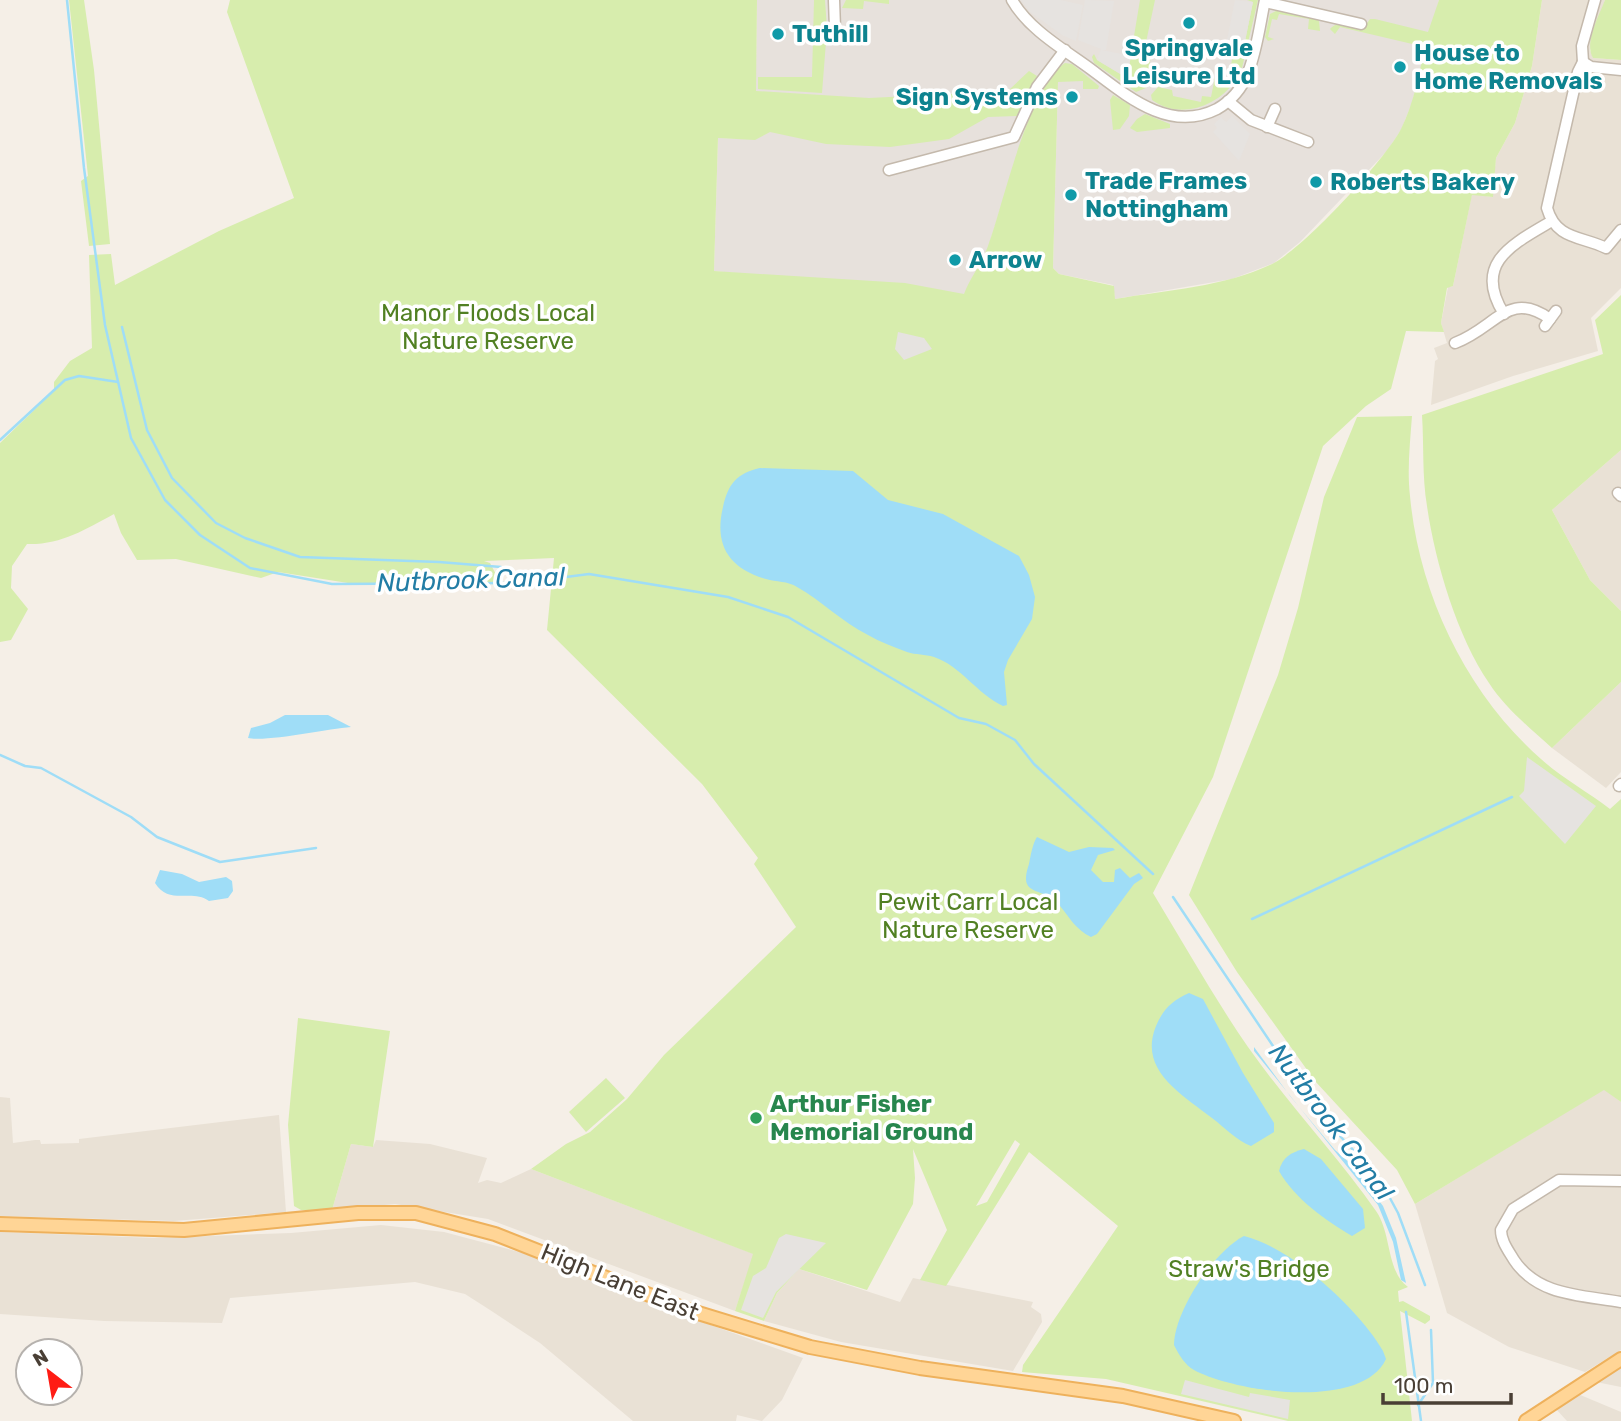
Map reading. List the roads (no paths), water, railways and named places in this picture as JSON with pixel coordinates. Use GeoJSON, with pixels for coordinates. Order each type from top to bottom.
{"type":"FeatureCollection","features":[{"type":"Feature","properties":{"kind":"main road","name":"High Lane East"},"geometry":{"type":"LineString","coordinates":[[0,1224],[184,1230],[380,1211],[434,1216],[510,1239],[675,1306],[781,1340],[871,1360],[1123,1396],[1234,1421]]}},
{"type":"Feature","properties":{"kind":"main road"},"geometry":{"type":"LineString","coordinates":[[1525,1421],[1621,1359]]}},
{"type":"Feature","properties":{"kind":"street"},"geometry":{"type":"LineString","coordinates":[[834,0],[835,28]]}},
{"type":"Feature","properties":{"kind":"street"},"geometry":{"type":"LineString","coordinates":[[1012,0],[1027,21],[1065,50],[1154,111],[1175,117],[1192,117],[1214,110],[1228,101],[1248,73],[1265,1],[1361,24]]}},
{"type":"Feature","properties":{"kind":"street"},"geometry":{"type":"LineString","coordinates":[[1595,0],[1582,46],[1583,62],[1578,72],[1547,198],[1552,221],[1567,236],[1610,252],[1621,230]]}},
{"type":"Feature","properties":{"kind":"street"},"geometry":{"type":"LineString","coordinates":[[889,170],[983,140],[1014,137],[1037,87],[1065,50]]}},
{"type":"Feature","properties":{"kind":"street"},"geometry":{"type":"LineString","coordinates":[[1583,62],[1591,67],[1621,70]]}},
{"type":"Feature","properties":{"kind":"street"},"geometry":{"type":"LineString","coordinates":[[1228,101],[1245,117],[1308,142]]}},
{"type":"Feature","properties":{"kind":"street"},"geometry":{"type":"LineString","coordinates":[[1267,127],[1275,109]]}},
{"type":"Feature","properties":{"kind":"street"},"geometry":{"type":"LineString","coordinates":[[1504,314],[1493,293],[1498,259],[1508,248],[1552,221]]}},
{"type":"Feature","properties":{"kind":"street"},"geometry":{"type":"LineString","coordinates":[[1455,343],[1471,337],[1513,307],[1527,306],[1550,319]]}},
{"type":"Feature","properties":{"kind":"street"},"geometry":{"type":"LineString","coordinates":[[1471,337],[1475,348]]}},
{"type":"Feature","properties":{"kind":"street"},"geometry":{"type":"LineString","coordinates":[[1621,1181],[1559,1180],[1513,1209],[1504,1219],[1501,1230],[1506,1248],[1523,1274],[1534,1283],[1549,1289],[1621,1302]]}},
{"type":"Feature","properties":{"kind":"water"},"geometry":{"type":"Polygon","coordinates":[[[760,468],[853,471],[888,500],[943,514],[1019,556],[1029,575],[1035,597],[1032,619],[1004,672],[1007,705],[1003,706],[985,695],[944,661],[907,652],[877,640],[793,585],[753,574],[733,561],[727,553],[721,532],[725,499],[740,476],[760,468]]]}},
{"type":"Feature","properties":{"kind":"water"},"geometry":{"type":"Polygon","coordinates":[[[285,715],[328,715],[351,727],[283,737],[248,738],[251,728],[270,723],[285,715]]]}},
{"type":"Feature","properties":{"kind":"water"},"geometry":{"type":"Polygon","coordinates":[[[1037,837],[1069,852],[1089,847],[1113,848],[1115,850],[1098,855],[1091,870],[1103,882],[1114,882],[1115,870],[1120,868],[1130,878],[1139,873],[1143,878],[1134,884],[1097,934],[1091,937],[1086,934],[1054,900],[1029,887],[1026,875],[1037,837]]]}},
{"type":"Feature","properties":{"kind":"water"},"geometry":{"type":"Polygon","coordinates":[[[160,870],[182,874],[199,882],[226,877],[232,881],[233,891],[228,898],[209,901],[202,897],[167,894],[155,883],[160,870]]]}},
{"type":"Feature","properties":{"kind":"water"},"geometry":{"type":"Polygon","coordinates":[[[1189,993],[1203,999],[1274,1123],[1274,1132],[1251,1146],[1176,1090],[1166,1080],[1153,1056],[1152,1042],[1162,1015],[1169,1006],[1189,993]]]}},
{"type":"Feature","properties":{"kind":"water"},"geometry":{"type":"Polygon","coordinates":[[[1254,1047],[1288,1093],[1254,1051],[1254,1047]]]}},
{"type":"Feature","properties":{"kind":"water"},"geometry":{"type":"Polygon","coordinates":[[[1297,1104],[1335,1150],[1352,1165],[1383,1206],[1396,1238],[1406,1283],[1401,1280],[1393,1242],[1378,1205],[1297,1104]]]}},
{"type":"Feature","properties":{"kind":"water"},"geometry":{"type":"Polygon","coordinates":[[[1304,1149],[1321,1159],[1363,1209],[1365,1228],[1352,1236],[1311,1208],[1293,1191],[1279,1171],[1285,1159],[1304,1149]]]}},
{"type":"Feature","properties":{"kind":"water"},"geometry":{"type":"Polygon","coordinates":[[[1244,1236],[1282,1253],[1341,1299],[1372,1334],[1383,1351],[1386,1359],[1372,1375],[1352,1386],[1296,1392],[1238,1385],[1213,1378],[1185,1363],[1174,1345],[1176,1331],[1188,1300],[1220,1255],[1244,1236]]]}},
{"type":"Feature","properties":{"kind":"waterway","name":"Nutbrook Canal"},"geometry":{"type":"LineString","coordinates":[[67,0],[84,168],[105,325],[131,438],[165,500],[200,535],[250,568],[332,584],[520,583],[589,574],[728,597],[788,617],[959,718],[986,724],[1015,740],[1034,764],[1153,874]]}},
{"type":"Feature","properties":{"kind":"waterway"},"geometry":{"type":"LineString","coordinates":[[122,327],[147,430],[172,478],[216,523],[245,538],[300,557],[501,567]]}},
{"type":"Feature","properties":{"kind":"waterway"},"geometry":{"type":"LineString","coordinates":[[0,440],[65,380],[79,376],[118,382]]}},
{"type":"Feature","properties":{"kind":"waterway"},"geometry":{"type":"LineString","coordinates":[[0,755],[25,766],[41,768],[131,817],[157,837],[220,862],[316,848]]}},
{"type":"Feature","properties":{"kind":"waterway"},"geometry":{"type":"LineString","coordinates":[[1252,919],[1512,797]]}},
{"type":"Feature","properties":{"kind":"waterway","name":"Nutbrook Canal"},"geometry":{"type":"LineString","coordinates":[[1173,897],[1318,1113],[1378,1176],[1398,1213],[1425,1285]]}},
{"type":"Feature","properties":{"kind":"waterway"},"geometry":{"type":"LineString","coordinates":[[1406,1312],[1421,1421]]}},
{"type":"Feature","properties":{"kind":"waterway","name":"Nutbrook Canal"},"geometry":{"type":"LineString","coordinates":[[1418,1405],[1433,1383],[1431,1330]]}},
{"type":"Feature","properties":{"kind":"place","name":"Springvale Leisure Ltd"},"geometry":{"type":"Point","coordinates":[1189,23]}},
{"type":"Feature","properties":{"kind":"place","name":"Tuthill"},"geometry":{"type":"Point","coordinates":[778,34]}},
{"type":"Feature","properties":{"kind":"place","name":"House to Home Removals"},"geometry":{"type":"Point","coordinates":[1400,67]}},
{"type":"Feature","properties":{"kind":"place","name":"Sign Systems"},"geometry":{"type":"Point","coordinates":[1072,97]}},
{"type":"Feature","properties":{"kind":"place","name":"Roberts Bakery"},"geometry":{"type":"Point","coordinates":[1316,182]}},
{"type":"Feature","properties":{"kind":"place","name":"Trade Frames Nottingham"},"geometry":{"type":"Point","coordinates":[1071,195]}},
{"type":"Feature","properties":{"kind":"place","name":"Arrow"},"geometry":{"type":"Point","coordinates":[955,260]}},
{"type":"Feature","properties":{"kind":"place","name":"Arthur Fisher Memorial Ground"},"geometry":{"type":"Point","coordinates":[756,1118]}},
{"type":"Feature","properties":{"kind":"park label","name":"Manor Floods Local Nature Reserve"},"geometry":{"type":"Point","coordinates":[488,327]}},
{"type":"Feature","properties":{"kind":"park label","name":"Pewit Carr Local Nature Reserve"},"geometry":{"type":"Point","coordinates":[968,916]}},
{"type":"Feature","properties":{"kind":"park label","name":"Straw's Bridge"},"geometry":{"type":"Point","coordinates":[1249,1269]}}]}
